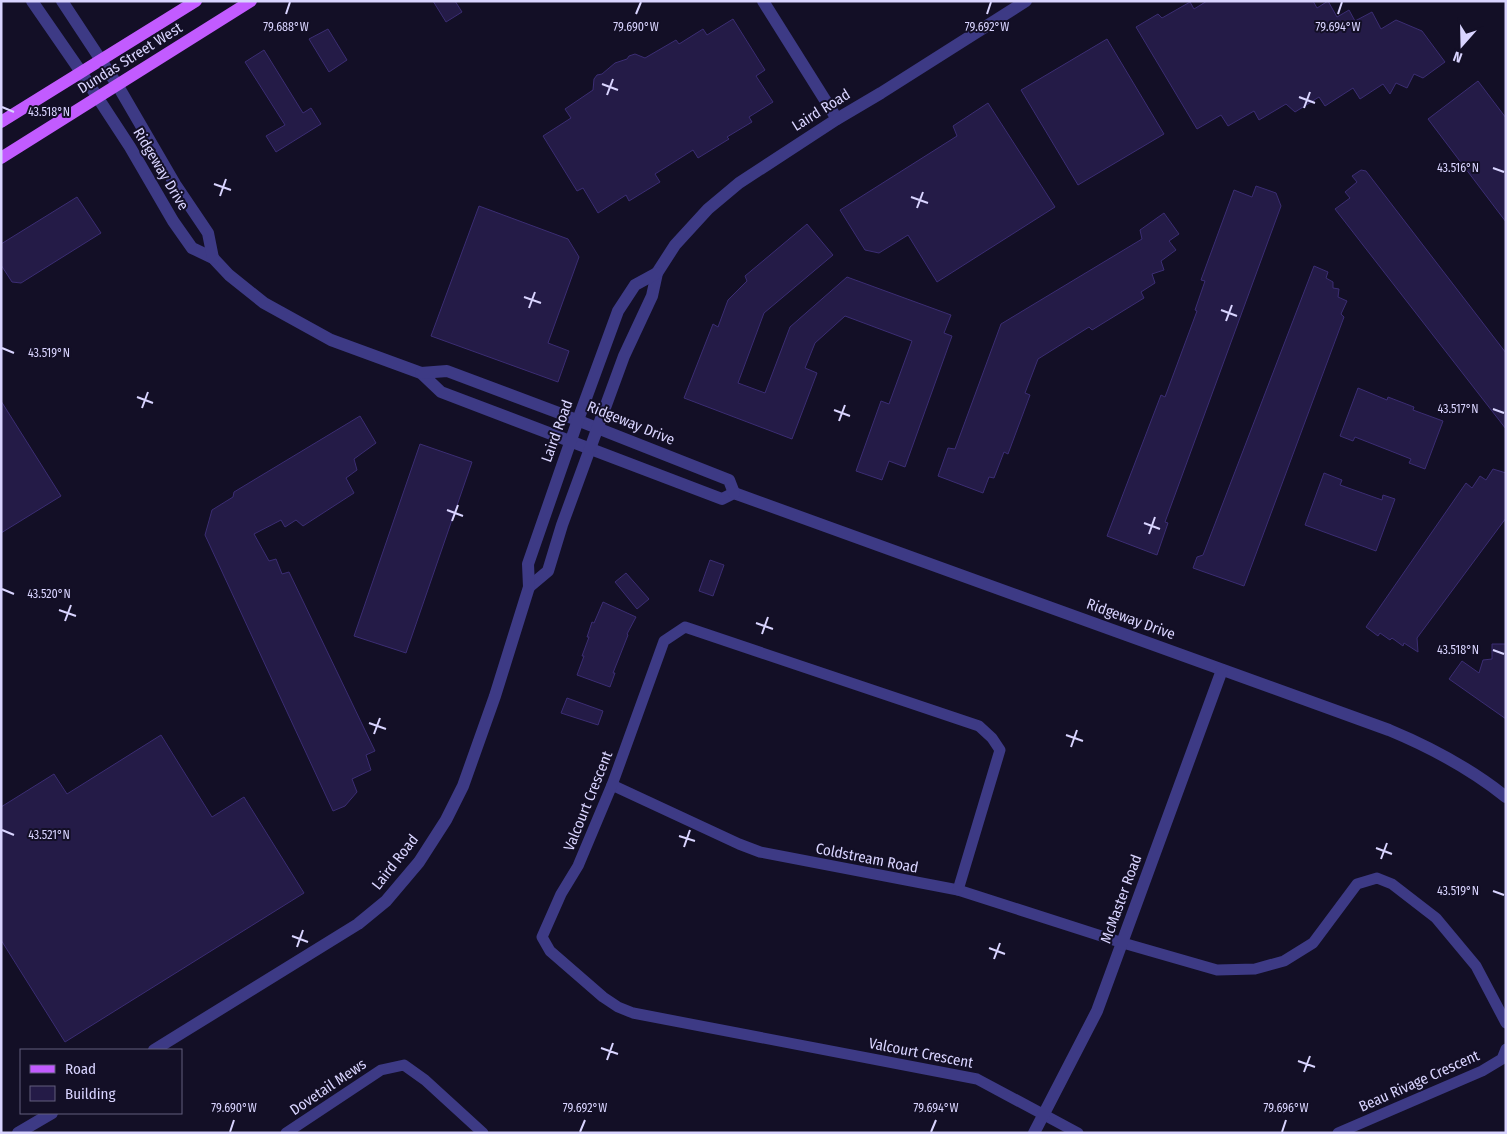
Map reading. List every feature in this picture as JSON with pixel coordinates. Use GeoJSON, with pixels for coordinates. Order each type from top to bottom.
{"type":"FeatureCollection","features":[{"type":"Feature","properties":{"kind":"main road","name":"Dundas Street West"},"geometry":{"type":"LineString","coordinates":[[1,122],[196,1]]}},
{"type":"Feature","properties":{"kind":"main road","name":"Dundas Street West"},"geometry":{"type":"LineString","coordinates":[[1,158],[93,93],[251,1]]}},
{"type":"Feature","properties":{"kind":"street","name":"Ridgeway Drive"},"geometry":{"type":"LineString","coordinates":[[32,1],[81,72],[130,148],[173,221],[192,248],[213,258],[229,275],[253,295],[331,340],[420,373],[441,392],[722,498],[734,493],[1397,734],[1464,768],[1506,797]]}},
{"type":"Feature","properties":{"kind":"street","name":"Ridgeway Drive"},"geometry":{"type":"LineString","coordinates":[[62,1],[114,80],[176,184],[208,233],[213,258]]}},
{"type":"Feature","properties":{"kind":"street"},"geometry":{"type":"LineString","coordinates":[[763,1],[836,119]]}},
{"type":"Feature","properties":{"kind":"street","name":"Laird Road"},"geometry":{"type":"LineString","coordinates":[[529,587],[548,571],[624,356],[652,296],[656,273],[675,245],[708,208],[739,183],[836,119],[881,93],[1026,1]]}},
{"type":"Feature","properties":{"kind":"street","name":"Laird Road"},"geometry":{"type":"LineString","coordinates":[[156,1049],[358,924],[386,901],[419,862],[446,820],[464,786],[495,696],[529,587],[528,564],[570,440],[618,312],[636,285],[656,273]]}},
{"type":"Feature","properties":{"kind":"street","name":"Ridgeway Drive"},"geometry":{"type":"LineString","coordinates":[[420,373],[447,371],[578,420],[729,480],[734,493]]}},
{"type":"Feature","properties":{"kind":"street","name":"Valcourt Crescent"},"geometry":{"type":"LineString","coordinates":[[958,890],[1000,750],[992,738],[979,726],[685,627],[664,641],[612,784],[578,866],[561,894],[542,937],[550,951],[602,997],[618,1008],[633,1013],[977,1079],[1044,1116]]}},
{"type":"Feature","properties":{"kind":"street","name":"McMaster Road"},"geometry":{"type":"LineString","coordinates":[[1034,1133],[1097,1011],[1222,670]]}},
{"type":"Feature","properties":{"kind":"street","name":"Coldstream Road"},"geometry":{"type":"LineString","coordinates":[[612,784],[760,852],[958,890],[1123,943]]}},
{"type":"Feature","properties":{"kind":"street"},"geometry":{"type":"LineString","coordinates":[[1123,943],[1217,970],[1255,969],[1284,961],[1313,943],[1357,884],[1377,878],[1392,884],[1436,918],[1476,966],[1506,1023]]}},
{"type":"Feature","properties":{"kind":"street","name":"Beau Rivage Crescent"},"geometry":{"type":"LineString","coordinates":[[1338,1133],[1482,1071],[1502,1059],[1506,1050]]}},
{"type":"Feature","properties":{"kind":"street","name":"Dovetail Mews"},"geometry":{"type":"LineString","coordinates":[[286,1133],[381,1070],[404,1065],[425,1080],[483,1133]]}},
{"type":"Feature","properties":{"kind":"street"},"geometry":{"type":"LineString","coordinates":[[18,1133],[32,1129],[51,1114]]}},
{"type":"Feature","properties":{"kind":"street"},"geometry":{"type":"LineString","coordinates":[[1044,1116],[1078,1133]]}},
{"type":"Feature","properties":{"kind":"building"},"geometry":{"type":"Polygon","coordinates":[[[433,1],[455,1],[462,12],[446,22],[433,1]]]}},
{"type":"Feature","properties":{"kind":"building"},"geometry":{"type":"Polygon","coordinates":[[[1207,1],[1313,1],[1317,8],[1328,1],[1337,17],[1349,10],[1355,21],[1372,12],[1381,29],[1396,20],[1422,31],[1445,62],[1423,78],[1414,74],[1407,88],[1396,83],[1390,94],[1383,84],[1360,99],[1353,88],[1325,106],[1319,97],[1295,112],[1286,104],[1259,120],[1254,111],[1228,126],[1221,115],[1197,129],[1136,27],[1158,14],[1162,18],[1190,2],[1194,9],[1207,1]]]}},
{"type":"Feature","properties":{"kind":"building"},"geometry":{"type":"Polygon","coordinates":[[[733,19],[765,70],[756,76],[773,102],[749,117],[752,122],[727,137],[729,139],[698,158],[693,150],[655,174],[660,182],[629,201],[626,195],[598,213],[583,188],[577,191],[543,136],[571,118],[565,109],[593,90],[594,79],[597,75],[602,74],[615,63],[635,54],[645,58],[676,40],[679,44],[703,29],[707,35],[733,19]]]}},
{"type":"Feature","properties":{"kind":"building"},"geometry":{"type":"Polygon","coordinates":[[[328,29],[347,60],[329,72],[309,39],[328,29]]]}},
{"type":"Feature","properties":{"kind":"building"},"geometry":{"type":"Polygon","coordinates":[[[1107,39],[1164,134],[1078,185],[1021,90],[1107,39]]]}},
{"type":"Feature","properties":{"kind":"building"},"geometry":{"type":"Polygon","coordinates":[[[264,50],[303,113],[311,108],[321,124],[276,152],[266,136],[285,125],[245,62],[264,50]]]}},
{"type":"Feature","properties":{"kind":"building"},"geometry":{"type":"Polygon","coordinates":[[[1478,81],[1506,118],[1506,222],[1428,119],[1478,81]]]}},
{"type":"Feature","properties":{"kind":"building"},"geometry":{"type":"Polygon","coordinates":[[[988,103],[1055,207],[937,282],[908,235],[879,253],[865,250],[840,210],[957,136],[953,126],[988,103]]]}},
{"type":"Feature","properties":{"kind":"building"},"geometry":{"type":"Polygon","coordinates":[[[1361,170],[1366,171],[1506,353],[1506,429],[1335,209],[1350,198],[1345,192],[1357,182],[1352,176],[1361,170]]]}},
{"type":"Feature","properties":{"kind":"building"},"geometry":{"type":"Polygon","coordinates":[[[1256,186],[1276,193],[1281,206],[1165,522],[1168,523],[1157,555],[1107,536],[1161,395],[1165,397],[1197,311],[1195,310],[1205,281],[1201,280],[1234,190],[1252,197],[1256,186]]]}},
{"type":"Feature","properties":{"kind":"building"},"geometry":{"type":"Polygon","coordinates":[[[77,197],[101,233],[21,283],[12,282],[1,265],[1,244],[77,197]]]}},
{"type":"Feature","properties":{"kind":"building"},"geometry":{"type":"Polygon","coordinates":[[[479,206],[568,239],[579,257],[548,343],[569,351],[558,382],[431,336],[479,206]]]}},
{"type":"Feature","properties":{"kind":"building"},"geometry":{"type":"Polygon","coordinates":[[[1164,213],[1179,234],[1169,241],[1176,250],[1161,261],[1164,270],[1152,274],[1155,283],[1141,292],[1144,298],[1092,330],[1089,327],[1038,359],[1025,393],[1030,395],[1008,454],[1004,452],[994,478],[989,477],[983,493],[938,476],[948,448],[955,449],[1001,324],[1142,239],[1140,230],[1164,213]]]}},
{"type":"Feature","properties":{"kind":"building"},"geometry":{"type":"Polygon","coordinates":[[[807,224],[833,255],[764,313],[738,383],[765,393],[790,327],[847,277],[951,315],[944,333],[952,336],[905,467],[889,461],[882,480],[856,471],[881,401],[889,404],[912,341],[845,316],[815,343],[805,368],[817,373],[792,439],[684,398],[713,324],[718,327],[728,300],[747,281],[745,276],[807,224]]]}},
{"type":"Feature","properties":{"kind":"building"},"geometry":{"type":"Polygon","coordinates":[[[1314,266],[1328,272],[1326,278],[1333,282],[1333,288],[1339,289],[1338,297],[1347,301],[1341,314],[1344,317],[1244,586],[1193,568],[1197,557],[1203,555],[1314,266]]]}},
{"type":"Feature","properties":{"kind":"building"},"geometry":{"type":"Polygon","coordinates":[[[1358,388],[1387,400],[1388,397],[1414,407],[1413,410],[1443,421],[1425,469],[1409,463],[1411,459],[1355,437],[1353,441],[1340,436],[1358,388]]]}},
{"type":"Feature","properties":{"kind":"building"},"geometry":{"type":"Polygon","coordinates":[[[1,401],[61,496],[1,533],[1,401]]]}},
{"type":"Feature","properties":{"kind":"building"},"geometry":{"type":"Polygon","coordinates":[[[360,416],[376,443],[354,459],[357,470],[346,478],[354,493],[303,526],[296,520],[285,527],[281,520],[254,534],[269,561],[276,559],[282,574],[289,572],[375,751],[366,755],[371,770],[352,779],[357,792],[345,806],[333,811],[205,535],[212,510],[233,497],[234,492],[360,416]]]}},
{"type":"Feature","properties":{"kind":"building"},"geometry":{"type":"Polygon","coordinates":[[[420,444],[472,462],[406,653],[354,636],[420,444]]]}},
{"type":"Feature","properties":{"kind":"building"},"geometry":{"type":"Polygon","coordinates":[[[1493,469],[1506,473],[1506,518],[1417,638],[1418,652],[1404,643],[1403,646],[1392,638],[1390,640],[1380,633],[1378,636],[1366,627],[1466,483],[1472,488],[1480,476],[1486,480],[1493,469]]]}},
{"type":"Feature","properties":{"kind":"building"},"geometry":{"type":"Polygon","coordinates":[[[1324,473],[1342,480],[1340,485],[1382,500],[1383,495],[1395,499],[1376,551],[1305,525],[1324,473]]]}},
{"type":"Feature","properties":{"kind":"building"},"geometry":{"type":"Polygon","coordinates":[[[710,560],[724,565],[713,596],[699,591],[710,560]]]}},
{"type":"Feature","properties":{"kind":"building"},"geometry":{"type":"Polygon","coordinates":[[[626,573],[649,599],[637,609],[615,582],[626,573]]]}},
{"type":"Feature","properties":{"kind":"building"},"geometry":{"type":"Polygon","coordinates":[[[603,602],[636,617],[627,634],[610,687],[577,675],[584,656],[582,656],[592,622],[594,623],[603,602]]]}},
{"type":"Feature","properties":{"kind":"building"},"geometry":{"type":"Polygon","coordinates":[[[1492,644],[1506,644],[1506,719],[1449,679],[1462,661],[1479,673],[1483,660],[1492,659],[1492,644]]]}},
{"type":"Feature","properties":{"kind":"building"},"geometry":{"type":"Polygon","coordinates":[[[567,698],[603,711],[598,725],[561,713],[567,698]]]}},
{"type":"Feature","properties":{"kind":"building"},"geometry":{"type":"Polygon","coordinates":[[[161,735],[212,817],[244,797],[304,893],[65,1042],[1,940],[1,807],[54,774],[67,794],[161,735]]]}}]}
